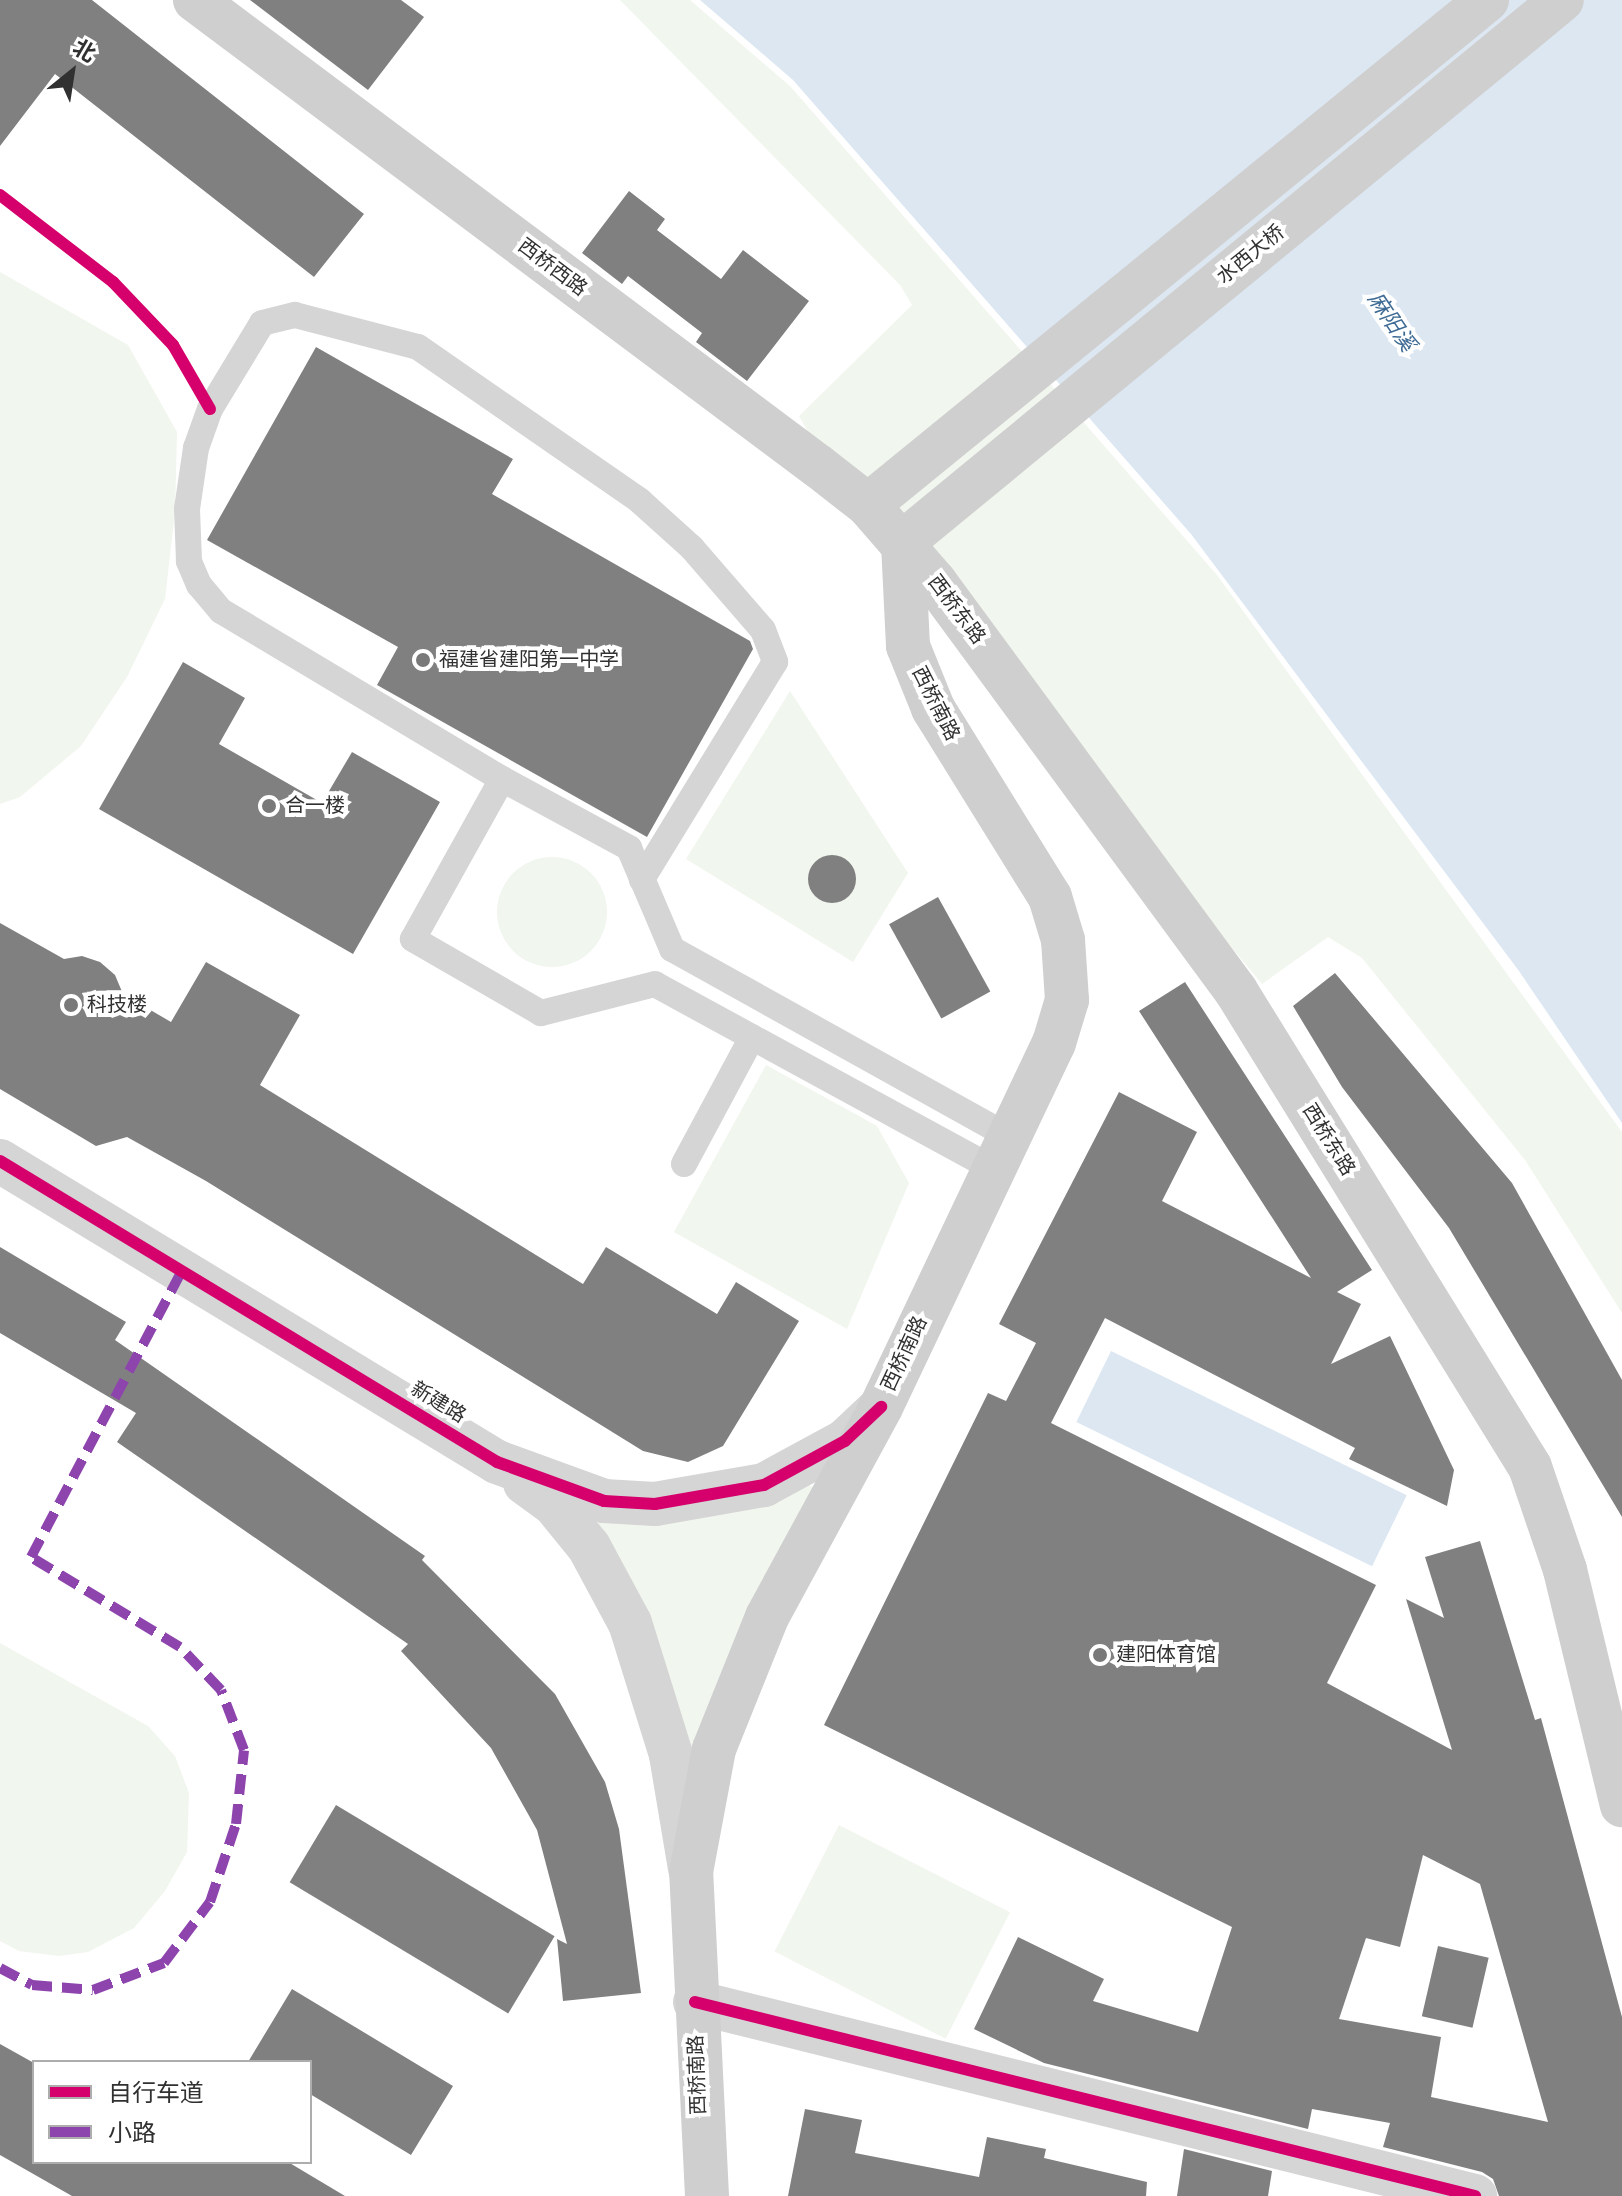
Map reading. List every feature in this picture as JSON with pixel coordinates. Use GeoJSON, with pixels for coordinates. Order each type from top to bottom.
{"type":"FeatureCollection","features":[{"type":"Feature","properties":{"kind":"main road","name":"西桥西路"},"geometry":{"type":"LineString","coordinates":[[195,0],[868,505],[903,542]]}},
{"type":"Feature","properties":{"kind":"main road"},"geometry":{"type":"LineString","coordinates":[[868,505],[1487,0]]}},
{"type":"Feature","properties":{"kind":"main road","name":"水西大桥"},"geometry":{"type":"LineString","coordinates":[[903,542],[1562,0]]}},
{"type":"Feature","properties":{"kind":"main road","name":"西桥南路"},"geometry":{"type":"LineString","coordinates":[[707,2196],[695,2002],[691,1872],[703,1788],[726,1708],[809,1537],[881,1407],[1054,1043],[1067,1000],[1063,940],[1050,897],[933,708],[919,675],[904,623],[903,542]]}},
{"type":"Feature","properties":{"kind":"main road","name":"西桥东路"},"geometry":{"type":"LineString","coordinates":[[903,542],[1236,991],[1530,1467],[1565,1570],[1622,1805]]}},
{"type":"Feature","properties":{"kind":"street","name":"新建路"},"geometry":{"type":"LineString","coordinates":[[0,1161],[497,1462],[604,1501],[655,1504],[705,1498],[764,1485],[809,1464],[845,1441],[881,1407]]}},
{"type":"Feature","properties":{"kind":"street"},"geometry":{"type":"LineString","coordinates":[[497,1462],[554,1504],[589,1547],[625,1611],[671,1755],[691,1872]]}},
{"type":"Feature","properties":{"kind":"street"},"geometry":{"type":"LineString","coordinates":[[695,2002],[1475,2196]]}},
{"type":"Feature","properties":{"kind":"lane"},"geometry":{"type":"LineString","coordinates":[[642,879],[775,662],[763,630],[692,548],[640,501],[418,347],[295,315],[262,323],[210,409],[196,448],[187,509],[189,561],[199,585],[221,611],[502,779],[629,848],[642,879],[672,949],[1000,1152]]}},
{"type":"Feature","properties":{"kind":"lane"},"geometry":{"type":"LineString","coordinates":[[502,779],[413,939],[541,1013],[655,984],[752,1037],[1000,1152]]}},
{"type":"Feature","properties":{"kind":"lane"},"geometry":{"type":"LineString","coordinates":[[684,1164],[752,1037]]}},
{"type":"Feature","properties":{"kind":"shaded area"},"geometry":{"type":"Polygon","coordinates":[[[620,0],[690,0],[790,86],[1217,575],[1622,1132],[1622,1313],[1525,1160],[1362,958],[1328,937],[1262,984],[818,450],[799,416],[912,305],[900,285],[620,0]]]}},
{"type":"Feature","properties":{"kind":"shaded area"},"geometry":{"type":"Polygon","coordinates":[[[0,272],[128,345],[177,432],[175,512],[165,599],[127,677],[81,746],[20,797],[0,804],[0,272]]]}},
{"type":"Feature","properties":{"kind":"shaded area"},"geometry":{"type":"Polygon","coordinates":[[[790,691],[908,873],[853,962],[686,859],[790,691]]]}},
{"type":"Feature","properties":{"kind":"shaded area"},"geometry":{"type":"Polygon","coordinates":[[[552,857],[573,861],[591,873],[603,891],[607,912],[603,933],[591,951],[573,963],[552,967],[531,963],[513,951],[501,933],[497,912],[501,891],[513,873],[531,861],[552,857]]]}},
{"type":"Feature","properties":{"kind":"shaded area"},"geometry":{"type":"Polygon","coordinates":[[[766,1065],[877,1126],[909,1183],[847,1329],[674,1232],[766,1065]]]}},
{"type":"Feature","properties":{"kind":"shaded area"},"geometry":{"type":"Polygon","coordinates":[[[809,1485],[818,1490],[688,1756],[593,1520],[809,1485]]]}},
{"type":"Feature","properties":{"kind":"shaded area"},"geometry":{"type":"Polygon","coordinates":[[[0,1643],[148,1726],[175,1756],[189,1793],[187,1852],[165,1891],[134,1928],[88,1952],[59,1956],[19,1951],[0,1941],[0,1643]]]}},
{"type":"Feature","properties":{"kind":"shaded area"},"geometry":{"type":"Polygon","coordinates":[[[839,1825],[1010,1912],[946,2039],[775,1952],[839,1825]]]}},
{"type":"Feature","properties":{"kind":"water","name":"麻阳溪"},"geometry":{"type":"Polygon","coordinates":[[[700,0],[1622,0],[1622,1123],[1519,971],[1191,534],[793,80],[700,0]]]}},
{"type":"Feature","properties":{"kind":"water"},"geometry":{"type":"Polygon","coordinates":[[[1111,1351],[1407,1495],[1372,1566],[1076,1422],[1111,1351]]]}},
{"type":"Feature","properties":{"kind":"building"},"geometry":{"type":"Polygon","coordinates":[[[0,0],[92,0],[364,214],[314,277],[55,74],[0,146],[0,0]]]}},
{"type":"Feature","properties":{"kind":"building"},"geometry":{"type":"Polygon","coordinates":[[[250,0],[401,0],[424,17],[368,90],[250,0]]]}},
{"type":"Feature","properties":{"kind":"building"},"geometry":{"type":"Polygon","coordinates":[[[629,191],[665,219],[657,230],[721,279],[743,250],[809,301],[747,381],[696,342],[702,333],[628,276],[622,284],[582,253],[629,191]]]}},
{"type":"Feature","properties":{"kind":"building"},"geometry":{"type":"Polygon","coordinates":[[[316,347],[513,459],[492,494],[750,641],[753,649],[647,837],[377,685],[398,647],[207,540],[316,347]]]}},
{"type":"Feature","properties":{"kind":"building","name":"合一楼"},"geometry":{"type":"Polygon","coordinates":[[[183,662],[245,698],[219,744],[322,803],[352,752],[440,802],[353,954],[99,809],[183,662]]]}},
{"type":"Feature","properties":{"kind":"building"},"geometry":{"type":"Polygon","coordinates":[[[832,855],[849,862],[856,879],[849,896],[832,903],[815,896],[808,879],[815,862],[832,855]]]}},
{"type":"Feature","properties":{"kind":"building"},"geometry":{"type":"Polygon","coordinates":[[[938,897],[990,991],[941,1019],[889,924],[938,897]]]}},
{"type":"Feature","properties":{"kind":"building"},"geometry":{"type":"Polygon","coordinates":[[[0,923],[64,959],[82,956],[100,962],[115,975],[123,994],[171,1022],[206,962],[300,1015],[260,1085],[583,1284],[606,1247],[717,1314],[736,1282],[799,1321],[723,1446],[688,1462],[643,1451],[206,1181],[127,1137],[96,1146],[0,1089],[0,923]]]}},
{"type":"Feature","properties":{"kind":"building"},"geometry":{"type":"Polygon","coordinates":[[[1335,973],[1512,1183],[1622,1380],[1622,1517],[1449,1228],[1342,1087],[1293,1006],[1335,973]]]}},
{"type":"Feature","properties":{"kind":"building"},"geometry":{"type":"Polygon","coordinates":[[[1185,982],[1372,1270],[1337,1292],[1361,1304],[1331,1364],[1390,1336],[1454,1470],[1447,1506],[1349,1459],[1355,1448],[1105,1318],[1051,1423],[1376,1585],[1327,1683],[1452,1750],[1406,1599],[1444,1618],[1425,1557],[1480,1541],[1535,1720],[1541,1718],[1622,2017],[1622,2196],[1499,2196],[1493,2179],[1482,2172],[1383,2147],[1390,2123],[1312,2109],[1308,2129],[1044,2063],[974,2029],[1018,1937],[1104,1979],[1093,2001],[1198,2032],[1232,1927],[824,1725],[988,1393],[1006,1401],[1036,1343],[999,1324],[1119,1092],[1197,1132],[1162,1201],[1311,1278],[1139,1011],[1185,982]],[[1423,1855],[1400,1947],[1366,1938],[1339,2019],[1441,2037],[1431,2097],[1548,2122],[1480,1884],[1423,1855]]]}},
{"type":"Feature","properties":{"kind":"building"},"geometry":{"type":"Polygon","coordinates":[[[0,1247],[126,1322],[115,1340],[425,1556],[422,1560],[555,1694],[605,1782],[619,1829],[641,1993],[563,2001],[557,1939],[567,1944],[537,1830],[491,1748],[401,1651],[408,1644],[117,1442],[136,1413],[0,1333],[0,1247]]]}},
{"type":"Feature","properties":{"kind":"building"},"geometry":{"type":"Polygon","coordinates":[[[336,1805],[555,1936],[508,2013],[290,1882],[336,1805]]]}},
{"type":"Feature","properties":{"kind":"building"},"geometry":{"type":"Polygon","coordinates":[[[1438,1946],[1489,1958],[1472,2028],[1422,2016],[1438,1946]]]}},
{"type":"Feature","properties":{"kind":"building"},"geometry":{"type":"Polygon","coordinates":[[[292,1989],[453,2086],[411,2155],[312,2095],[312,2060],[249,2060],[292,1989]]]}},
{"type":"Feature","properties":{"kind":"building"},"geometry":{"type":"Polygon","coordinates":[[[0,2044],[32,2062],[32,2164],[291,2164],[345,2196],[72,2196],[0,2155],[0,2044]]]}},
{"type":"Feature","properties":{"kind":"building"},"geometry":{"type":"Polygon","coordinates":[[[805,2109],[862,2120],[855,2153],[979,2177],[987,2137],[1046,2149],[1044,2158],[1147,2182],[1146,2196],[788,2196],[805,2109]]]}},
{"type":"Feature","properties":{"kind":"building"},"geometry":{"type":"Polygon","coordinates":[[[1184,2149],[1272,2171],[1268,2196],[1177,2196],[1184,2149]]]}},
{"type":"Feature","properties":{"kind":"marked path"},"geometry":{"type":"LineString","coordinates":[[0,1968],[32,1985],[93,1990],[164,1963],[210,1902],[236,1824],[244,1750],[221,1690],[180,1647],[31,1557],[182,1271]]}},
{"type":"Feature","properties":{"kind":"cycle path"},"geometry":{"type":"LineString","coordinates":[[0,195],[113,282],[173,345],[210,409]]}},
{"type":"Feature","properties":{"kind":"cycle path"},"geometry":{"type":"LineString","coordinates":[[0,1161],[497,1462],[604,1501],[655,1504],[764,1485],[845,1441],[881,1407]]}},
{"type":"Feature","properties":{"kind":"cycle path"},"geometry":{"type":"LineString","coordinates":[[695,2002],[1475,2196]]}},
{"type":"Feature","properties":{"kind":"place","name":"福建省建阳第一中学"},"geometry":{"type":"Point","coordinates":[423,660]}},
{"type":"Feature","properties":{"kind":"place","name":"合一楼"},"geometry":{"type":"Point","coordinates":[269,806]}},
{"type":"Feature","properties":{"kind":"place","name":"科技楼"},"geometry":{"type":"Point","coordinates":[71,1005]}},
{"type":"Feature","properties":{"kind":"place","name":"建阳体育馆"},"geometry":{"type":"Point","coordinates":[1100,1655]}}]}
